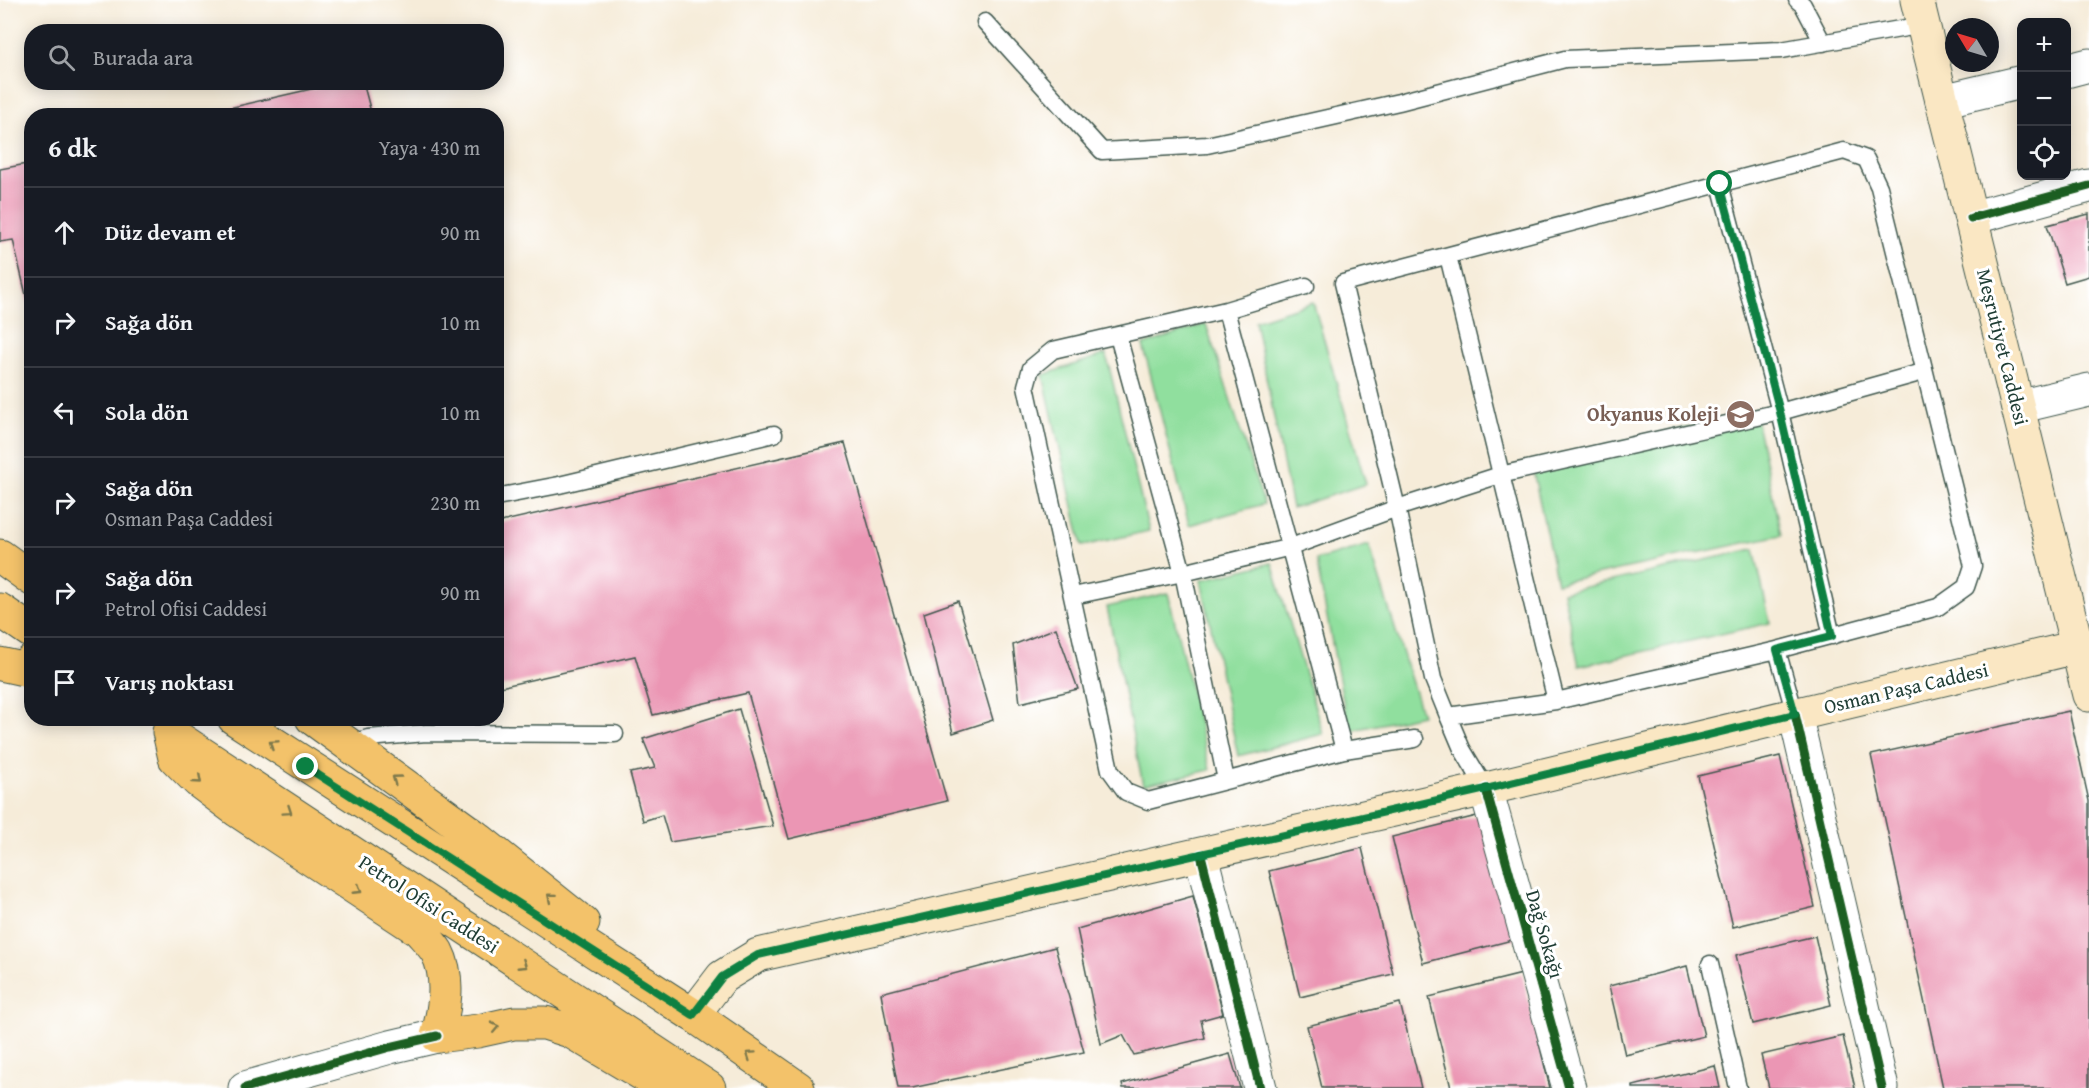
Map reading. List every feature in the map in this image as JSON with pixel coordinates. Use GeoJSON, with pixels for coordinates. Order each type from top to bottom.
{"type":"FeatureCollection","features":[{"type":"Feature","properties":{"kind":"main road","name":"Meşrutiyet Caddesi"},"geometry":{"type":"LineString","coordinates":[[1920,13],[2018,407],[2083,646],[2089,695]]}},
{"type":"Feature","properties":{"kind":"main road"},"geometry":{"type":"LineString","coordinates":[[0,556],[24,573]]}},
{"type":"Feature","properties":{"kind":"main road"},"geometry":{"type":"LineString","coordinates":[[0,610],[24,626]]}},
{"type":"Feature","properties":{"kind":"main road","name":"Osman Paşa Caddesi"},"geometry":{"type":"LineString","coordinates":[[693,1015],[722,977],[758,955],[1486,789],[2083,646]]}},
{"type":"Feature","properties":{"kind":"main road"},"geometry":{"type":"LineString","coordinates":[[0,664],[24,668]]}},
{"type":"Feature","properties":{"kind":"main road"},"geometry":{"type":"LineString","coordinates":[[165,726],[175,758],[198,781],[237,811],[419,930],[437,953],[445,980],[443,1017],[437,1036],[478,1031],[514,1023],[545,1023],[570,1030],[666,1088]]}},
{"type":"Feature","properties":{"kind":"main road","name":"Petrol Ofisi Caddesi"},"geometry":{"type":"LineString","coordinates":[[168,726],[709,1088]]}},
{"type":"Feature","properties":{"kind":"main road"},"geometry":{"type":"LineString","coordinates":[[246,726],[693,1015],[798,1088]]}},
{"type":"Feature","properties":{"kind":"main road"},"geometry":{"type":"LineString","coordinates":[[323,726],[482,842],[693,1015]]}},
{"type":"Feature","properties":{"kind":"street"},"geometry":{"type":"LineString","coordinates":[[2071,70],[2089,65]]}},
{"type":"Feature","properties":{"kind":"street"},"geometry":{"type":"LineString","coordinates":[[1942,101],[2017,83]]}},
{"type":"Feature","properties":{"kind":"street"},"geometry":{"type":"LineString","coordinates":[[1971,218],[2089,186]]}},
{"type":"Feature","properties":{"kind":"street"},"geometry":{"type":"LineString","coordinates":[[2018,407],[2089,390]]}},
{"type":"Feature","properties":{"kind":"street"},"geometry":{"type":"LineString","coordinates":[[1795,714],[1882,1088]]}},
{"type":"Feature","properties":{"kind":"street","name":"Dağ Sokağı"},"geometry":{"type":"LineString","coordinates":[[1486,789],[1569,1088]]}},
{"type":"Feature","properties":{"kind":"street"},"geometry":{"type":"LineString","coordinates":[[1202,855],[1260,1088]]}},
{"type":"Feature","properties":{"kind":"street"},"geometry":{"type":"LineString","coordinates":[[245,1088],[437,1036]]}},
{"type":"Feature","properties":{"kind":"lane"},"geometry":{"type":"LineString","coordinates":[[1797,0],[1803,6],[1823,43]]}},
{"type":"Feature","properties":{"kind":"lane"},"geometry":{"type":"LineString","coordinates":[[986,21],[1102,151],[1207,145],[1399,102],[1565,58],[1781,50],[1823,43],[1920,13]]}},
{"type":"Feature","properties":{"kind":"lane"},"geometry":{"type":"LineString","coordinates":[[1448,716],[1556,701],[1777,650],[1938,608],[1966,587],[1973,566],[1923,372],[1879,187],[1866,159],[1844,151],[1343,283],[1397,508],[1434,679],[1448,716],[1462,749],[1486,789]]}},
{"type":"Feature","properties":{"kind":"lane"},"geometry":{"type":"LineString","coordinates":[[1720,184],[1780,412],[1832,636]]}},
{"type":"Feature","properties":{"kind":"lane"},"geometry":{"type":"LineString","coordinates":[[1448,256],[1556,701]]}},
{"type":"Feature","properties":{"kind":"lane"},"geometry":{"type":"LineString","coordinates":[[1306,286],[1226,310],[1053,350],[1031,368],[1026,386],[1110,770],[1126,792],[1148,801],[1344,750],[1415,739]]}},
{"type":"Feature","properties":{"kind":"lane"},"geometry":{"type":"LineString","coordinates":[[1226,310],[1344,750]]}},
{"type":"Feature","properties":{"kind":"lane"},"geometry":{"type":"LineString","coordinates":[[1119,336],[1183,573],[1226,780]]}},
{"type":"Feature","properties":{"kind":"lane"},"geometry":{"type":"LineString","coordinates":[[1073,596],[1291,548],[1397,508],[1500,475],[1780,412],[1923,372]]}},
{"type":"Feature","properties":{"kind":"lane"},"geometry":{"type":"LineString","coordinates":[[504,495],[774,434]]}},
{"type":"Feature","properties":{"kind":"lane"},"geometry":{"type":"LineString","coordinates":[[1777,650],[1795,714]]}},
{"type":"Feature","properties":{"kind":"lane"},"geometry":{"type":"LineString","coordinates":[[348,744],[424,726],[615,734]]}},
{"type":"Feature","properties":{"kind":"lane"},"geometry":{"type":"LineString","coordinates":[[1710,964],[1738,1088]]}},
{"type":"Feature","properties":{"kind":"green space"},"geometry":{"type":"Polygon","coordinates":[[[1313,302],[1366,484],[1292,508],[1255,321],[1313,302]]]}},
{"type":"Feature","properties":{"kind":"green space"},"geometry":{"type":"Polygon","coordinates":[[[1206,324],[1264,504],[1189,525],[1143,345],[1206,324]]]}},
{"type":"Feature","properties":{"kind":"green space"},"geometry":{"type":"Polygon","coordinates":[[[1106,354],[1149,531],[1082,546],[1043,375],[1106,354]]]}},
{"type":"Feature","properties":{"kind":"green space"},"geometry":{"type":"Polygon","coordinates":[[[1755,413],[1781,535],[1557,583],[1531,461],[1755,413]]]}},
{"type":"Feature","properties":{"kind":"green space"},"geometry":{"type":"Polygon","coordinates":[[[1369,545],[1422,715],[1349,731],[1316,560],[1369,545]]]}},
{"type":"Feature","properties":{"kind":"green space"},"geometry":{"type":"Polygon","coordinates":[[[1754,549],[1770,623],[1579,666],[1563,592],[1754,549]]]}},
{"type":"Feature","properties":{"kind":"green space"},"geometry":{"type":"Polygon","coordinates":[[[1272,563],[1323,734],[1238,756],[1201,580],[1272,563]]]}},
{"type":"Feature","properties":{"kind":"green space"},"geometry":{"type":"Polygon","coordinates":[[[1168,593],[1210,770],[1143,785],[1107,607],[1168,593]]]}},
{"type":"Feature","properties":{"kind":"building"},"geometry":{"type":"Polygon","coordinates":[[[307,90],[365,90],[370,108],[229,108],[307,90]]]}},
{"type":"Feature","properties":{"kind":"building"},"geometry":{"type":"Polygon","coordinates":[[[24,164],[24,286],[13,240],[0,242],[0,169],[24,164]]]}},
{"type":"Feature","properties":{"kind":"building"},"geometry":{"type":"Polygon","coordinates":[[[2089,214],[2089,276],[2065,283],[2047,225],[2089,214]]]}},
{"type":"Feature","properties":{"kind":"building"},"geometry":{"type":"Polygon","coordinates":[[[845,443],[947,801],[789,839],[748,693],[653,715],[635,656],[504,686],[504,521],[845,443]]]}},
{"type":"Feature","properties":{"kind":"building"},"geometry":{"type":"Polygon","coordinates":[[[958,601],[993,720],[953,733],[924,613],[958,601]]]}},
{"type":"Feature","properties":{"kind":"building"},"geometry":{"type":"Polygon","coordinates":[[[1056,628],[1078,689],[1020,703],[1013,645],[1056,628]]]}},
{"type":"Feature","properties":{"kind":"building"},"geometry":{"type":"Polygon","coordinates":[[[739,709],[773,826],[670,842],[662,815],[643,821],[630,773],[655,768],[643,739],[739,709]]]}},
{"type":"Feature","properties":{"kind":"building"},"geometry":{"type":"Polygon","coordinates":[[[2069,711],[2089,801],[2089,1088],[1943,1088],[1871,755],[2069,711]]]}},
{"type":"Feature","properties":{"kind":"building"},"geometry":{"type":"Polygon","coordinates":[[[1780,756],[1815,907],[1733,927],[1698,776],[1780,756]]]}},
{"type":"Feature","properties":{"kind":"building"},"geometry":{"type":"Polygon","coordinates":[[[1485,814],[1516,939],[1423,963],[1392,837],[1485,814]]]}},
{"type":"Feature","properties":{"kind":"building"},"geometry":{"type":"Polygon","coordinates":[[[1362,848],[1393,974],[1300,997],[1269,871],[1362,848]]]}},
{"type":"Feature","properties":{"kind":"building"},"geometry":{"type":"Polygon","coordinates":[[[1193,896],[1223,1014],[1201,1020],[1205,1038],[1134,1055],[1123,1035],[1101,1044],[1077,929],[1193,896]]]}},
{"type":"Feature","properties":{"kind":"building"},"geometry":{"type":"Polygon","coordinates":[[[1815,936],[1831,1005],[1753,1024],[1736,955],[1815,936]]]}},
{"type":"Feature","properties":{"kind":"building"},"geometry":{"type":"Polygon","coordinates":[[[1055,947],[1084,1052],[912,1088],[898,1088],[881,993],[1055,947]]]}},
{"type":"Feature","properties":{"kind":"building"},"geometry":{"type":"Polygon","coordinates":[[[1687,966],[1704,1036],[1625,1055],[1609,986],[1687,966]]]}},
{"type":"Feature","properties":{"kind":"building"},"geometry":{"type":"Polygon","coordinates":[[[1522,974],[1550,1088],[1451,1088],[1429,997],[1522,974]]]}},
{"type":"Feature","properties":{"kind":"building"},"geometry":{"type":"Polygon","coordinates":[[[1400,1003],[1421,1088],[1322,1088],[1307,1026],[1400,1003]]]}},
{"type":"Feature","properties":{"kind":"building"},"geometry":{"type":"Polygon","coordinates":[[[1843,1036],[1855,1088],[1769,1088],[1761,1055],[1843,1036]]]}},
{"type":"Feature","properties":{"kind":"building"},"geometry":{"type":"Polygon","coordinates":[[[1230,1054],[1240,1088],[1123,1088],[1122,1084],[1230,1054]]]}},
{"type":"Feature","properties":{"kind":"building"},"geometry":{"type":"Polygon","coordinates":[[[1715,1066],[1720,1088],[1633,1088],[1633,1086],[1715,1066]]]}},
{"type":"Feature","properties":{"kind":"cycle path"},"geometry":{"type":"LineString","coordinates":[[1971,218],[2089,186]]}},
{"type":"Feature","properties":{"kind":"cycle path"},"geometry":{"type":"LineString","coordinates":[[1795,714],[1882,1088]]}},
{"type":"Feature","properties":{"kind":"cycle path"},"geometry":{"type":"LineString","coordinates":[[1486,789],[1569,1088]]}},
{"type":"Feature","properties":{"kind":"cycle path"},"geometry":{"type":"LineString","coordinates":[[1201,855],[1260,1088]]}},
{"type":"Feature","properties":{"kind":"cycle path"},"geometry":{"type":"LineString","coordinates":[[245,1088],[437,1036]]}},
{"type":"Feature","properties":{"kind":"place","name":"Okyanus Koleji"},"geometry":{"type":"Point","coordinates":[1740,414]}},
{"type":"Feature","properties":{"kind":"route"},"geometry":{"type":"LineString","coordinates":[[306,767],[693,1015],[722,977],[758,955],[1486,789],[1795,714],[1777,650],[1832,636],[1780,412],[1720,184]]}}]}
